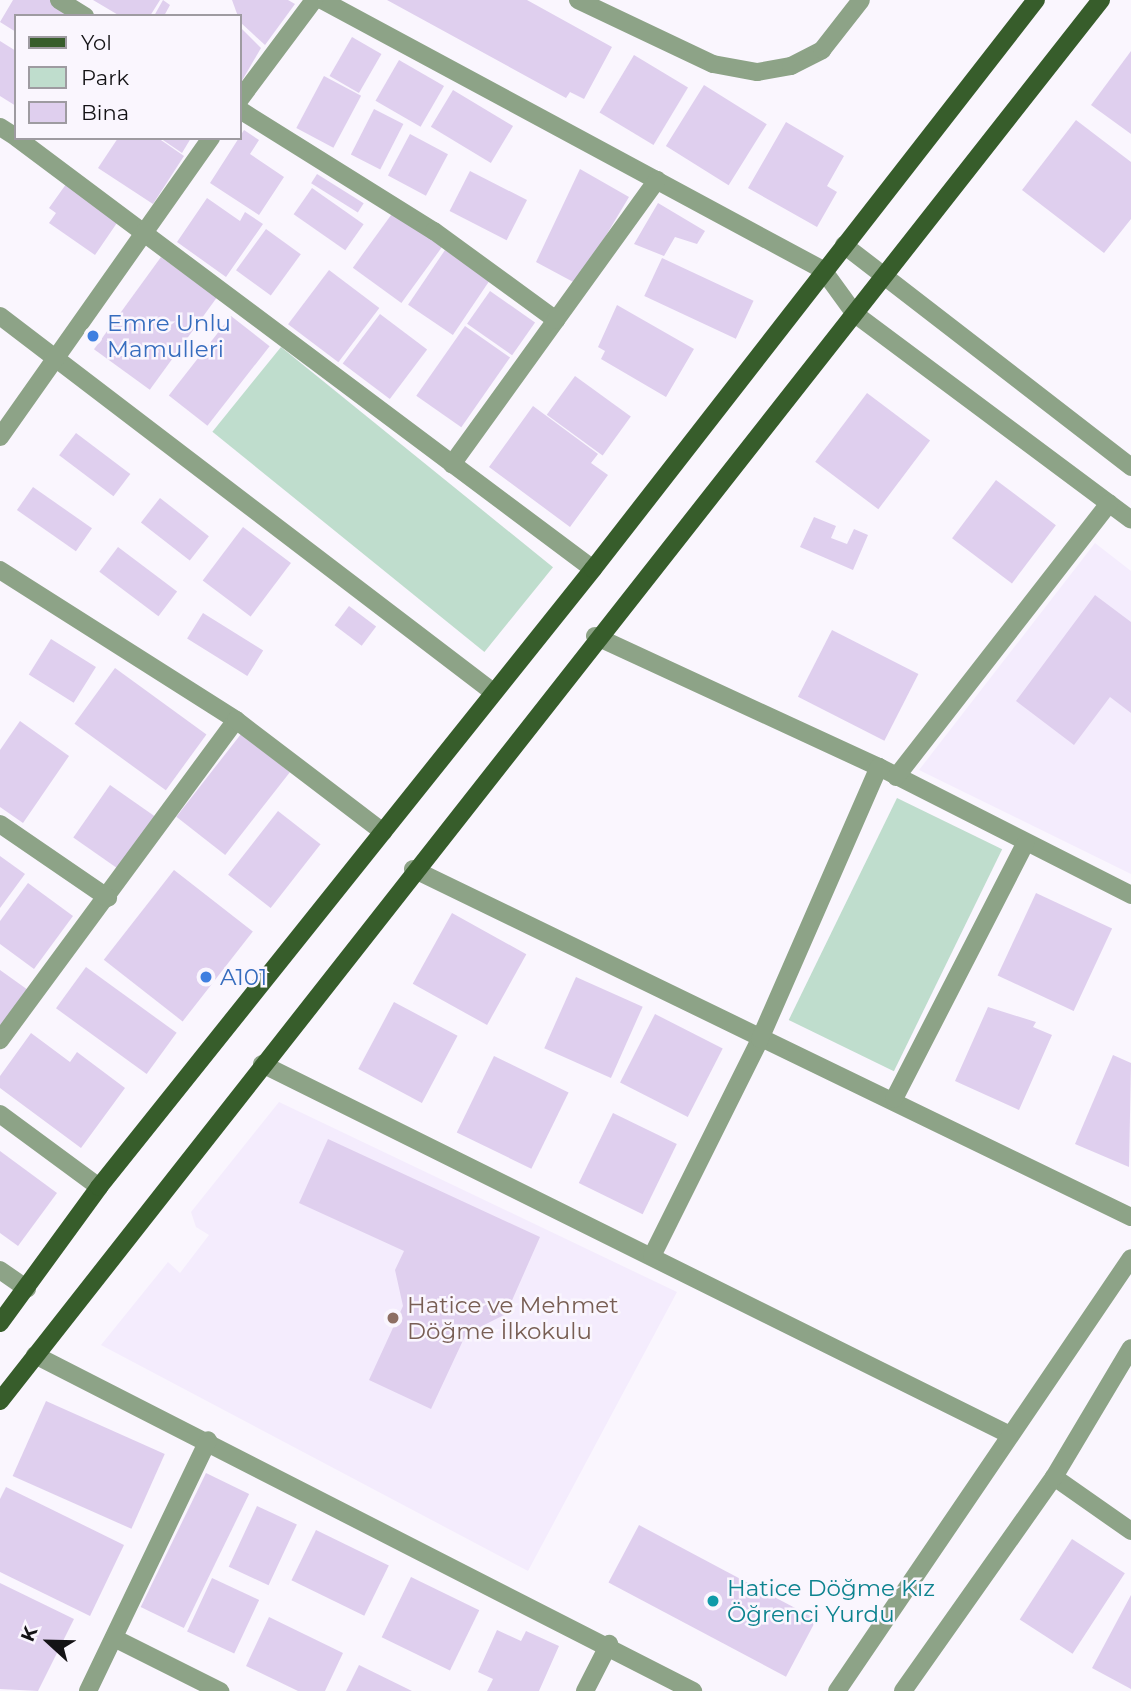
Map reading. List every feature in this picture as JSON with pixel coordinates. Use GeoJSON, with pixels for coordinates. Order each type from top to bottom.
{"type":"FeatureCollection","features":[{"type":"Feature","properties":{"kind":"main road"},"geometry":{"type":"LineString","coordinates":[[0,1323],[99,1187],[593,569],[823,270],[1036,0]]}},
{"type":"Feature","properties":{"kind":"main road"},"geometry":{"type":"LineString","coordinates":[[0,1401],[595,636],[855,314],[1101,0]]}},
{"type":"Feature","properties":{"kind":"street"},"geometry":{"type":"LineString","coordinates":[[59,0],[82,14]]}},
{"type":"Feature","properties":{"kind":"street"},"geometry":{"type":"LineString","coordinates":[[242,96],[314,0]]}},
{"type":"Feature","properties":{"kind":"street"},"geometry":{"type":"LineString","coordinates":[[322,0],[823,270],[855,314],[1131,520]]}},
{"type":"Feature","properties":{"kind":"street"},"geometry":{"type":"LineString","coordinates":[[578,0],[713,64],[757,72],[791,66],[822,50],[861,0]]}},
{"type":"Feature","properties":{"kind":"street"},"geometry":{"type":"LineString","coordinates":[[242,111],[434,231],[556,320]]}},
{"type":"Feature","properties":{"kind":"street"},"geometry":{"type":"LineString","coordinates":[[19,140],[144,228],[593,569]]}},
{"type":"Feature","properties":{"kind":"street"},"geometry":{"type":"LineString","coordinates":[[0,437],[144,228],[210,140]]}},
{"type":"Feature","properties":{"kind":"street"},"geometry":{"type":"LineString","coordinates":[[452,464],[657,180]]}},
{"type":"Feature","properties":{"kind":"street"},"geometry":{"type":"LineString","coordinates":[[844,245],[881,279],[1131,467]]}},
{"type":"Feature","properties":{"kind":"street"},"geometry":{"type":"LineString","coordinates":[[0,316],[492,692]]}},
{"type":"Feature","properties":{"kind":"street"},"geometry":{"type":"LineString","coordinates":[[896,777],[1109,503]]}},
{"type":"Feature","properties":{"kind":"street"},"geometry":{"type":"LineString","coordinates":[[0,570],[236,720],[383,832]]}},
{"type":"Feature","properties":{"kind":"street"},"geometry":{"type":"LineString","coordinates":[[595,636],[879,767],[1025,844],[1131,895]]}},
{"type":"Feature","properties":{"kind":"street"},"geometry":{"type":"LineString","coordinates":[[0,1040],[108,898],[236,720]]}},
{"type":"Feature","properties":{"kind":"street"},"geometry":{"type":"LineString","coordinates":[[652,1255],[760,1039],[879,767]]}},
{"type":"Feature","properties":{"kind":"street"},"geometry":{"type":"LineString","coordinates":[[0,824],[108,898]]}},
{"type":"Feature","properties":{"kind":"street"},"geometry":{"type":"LineString","coordinates":[[894,1099],[1025,844]]}},
{"type":"Feature","properties":{"kind":"street"},"geometry":{"type":"LineString","coordinates":[[413,869],[760,1039],[894,1099],[1131,1217]]}},
{"type":"Feature","properties":{"kind":"street"},"geometry":{"type":"LineString","coordinates":[[262,1064],[652,1255],[1010,1435]]}},
{"type":"Feature","properties":{"kind":"street"},"geometry":{"type":"LineString","coordinates":[[0,1114],[99,1187]]}},
{"type":"Feature","properties":{"kind":"street"},"geometry":{"type":"LineString","coordinates":[[837,1691],[1131,1258]]}},
{"type":"Feature","properties":{"kind":"street"},"geometry":{"type":"LineString","coordinates":[[0,1270],[27,1289]]}},
{"type":"Feature","properties":{"kind":"street"},"geometry":{"type":"LineString","coordinates":[[903,1691],[1054,1477],[1131,1348]]}},
{"type":"Feature","properties":{"kind":"street"},"geometry":{"type":"LineString","coordinates":[[35,1355],[609,1644],[693,1691]]}},
{"type":"Feature","properties":{"kind":"street"},"geometry":{"type":"LineString","coordinates":[[88,1691],[208,1440]]}},
{"type":"Feature","properties":{"kind":"street"},"geometry":{"type":"LineString","coordinates":[[1054,1477],[1131,1531]]}},
{"type":"Feature","properties":{"kind":"street"},"geometry":{"type":"LineString","coordinates":[[114,1638],[220,1691]]}},
{"type":"Feature","properties":{"kind":"street"},"geometry":{"type":"LineString","coordinates":[[585,1691],[609,1644]]}},
{"type":"Feature","properties":{"kind":"shaded area"},"geometry":{"type":"Polygon","coordinates":[[[1095,543],[1131,571],[1131,874],[919,770],[1095,543]]]}},
{"type":"Feature","properties":{"kind":"shaded area","name":"Hatice ve Mehmet Döğme İlkokulu"},"geometry":{"type":"Polygon","coordinates":[[[279,1102],[677,1292],[528,1571],[101,1345],[168,1262],[180,1273],[209,1235],[196,1227],[191,1212],[279,1102]]]}},
{"type":"Feature","properties":{"kind":"green space"},"geometry":{"type":"Polygon","coordinates":[[[281,347],[553,567],[484,652],[212,432],[281,347]]]}},
{"type":"Feature","properties":{"kind":"green space"},"geometry":{"type":"Polygon","coordinates":[[[897,798],[1002,849],[894,1071],[789,1020],[897,798]]]}},
{"type":"Feature","properties":{"kind":"building"},"geometry":{"type":"Polygon","coordinates":[[[13,0],[50,0],[71,14],[14,14],[14,31],[0,22],[13,0]]]}},
{"type":"Feature","properties":{"kind":"building"},"geometry":{"type":"Polygon","coordinates":[[[93,0],[160,0],[151,14],[117,14],[93,0]]]}},
{"type":"Feature","properties":{"kind":"building"},"geometry":{"type":"Polygon","coordinates":[[[163,0],[170,5],[165,14],[155,14],[163,0]]]}},
{"type":"Feature","properties":{"kind":"building"},"geometry":{"type":"Polygon","coordinates":[[[232,0],[288,0],[295,4],[265,45],[242,24],[242,14],[237,14],[232,0]]]}},
{"type":"Feature","properties":{"kind":"building"},"geometry":{"type":"Polygon","coordinates":[[[387,0],[527,0],[612,47],[584,99],[570,92],[566,98],[387,0]]]}},
{"type":"Feature","properties":{"kind":"building"},"geometry":{"type":"Polygon","coordinates":[[[242,29],[261,48],[242,81],[242,29]]]}},
{"type":"Feature","properties":{"kind":"building"},"geometry":{"type":"Polygon","coordinates":[[[352,37],[381,54],[359,93],[330,76],[352,37]]]}},
{"type":"Feature","properties":{"kind":"building"},"geometry":{"type":"Polygon","coordinates":[[[0,41],[14,50],[14,105],[0,96],[0,41]]]}},
{"type":"Feature","properties":{"kind":"building"},"geometry":{"type":"Polygon","coordinates":[[[1131,51],[1131,134],[1091,105],[1131,51]]]}},
{"type":"Feature","properties":{"kind":"building"},"geometry":{"type":"Polygon","coordinates":[[[634,55],[688,87],[653,145],[599,112],[634,55]]]}},
{"type":"Feature","properties":{"kind":"building"},"geometry":{"type":"Polygon","coordinates":[[[399,60],[444,86],[421,127],[376,101],[399,60]]]}},
{"type":"Feature","properties":{"kind":"building"},"geometry":{"type":"Polygon","coordinates":[[[324,76],[361,96],[333,148],[296,128],[324,76]]]}},
{"type":"Feature","properties":{"kind":"building"},"geometry":{"type":"Polygon","coordinates":[[[704,85],[767,124],[729,185],[666,146],[704,85]]]}},
{"type":"Feature","properties":{"kind":"building"},"geometry":{"type":"Polygon","coordinates":[[[453,90],[513,126],[491,163],[431,127],[453,90]]]}},
{"type":"Feature","properties":{"kind":"building"},"geometry":{"type":"Polygon","coordinates":[[[374,109],[403,124],[380,169],[351,154],[374,109]]]}},
{"type":"Feature","properties":{"kind":"building"},"geometry":{"type":"Polygon","coordinates":[[[1076,120],[1131,162],[1131,219],[1104,253],[1022,190],[1076,120]]]}},
{"type":"Feature","properties":{"kind":"building"},"geometry":{"type":"Polygon","coordinates":[[[786,122],[844,156],[827,186],[837,192],[817,227],[748,188],[786,122]]]}},
{"type":"Feature","properties":{"kind":"building"},"geometry":{"type":"Polygon","coordinates":[[[244,130],[259,140],[250,154],[284,177],[259,215],[210,183],[238,140],[242,140],[244,130]]]}},
{"type":"Feature","properties":{"kind":"building"},"geometry":{"type":"Polygon","coordinates":[[[410,134],[448,154],[426,196],[388,175],[410,134]]]}},
{"type":"Feature","properties":{"kind":"building"},"geometry":{"type":"Polygon","coordinates":[[[117,140],[161,140],[184,156],[153,204],[98,168],[117,140]]]}},
{"type":"Feature","properties":{"kind":"building"},"geometry":{"type":"Polygon","coordinates":[[[163,140],[190,140],[182,153],[163,140]]]}},
{"type":"Feature","properties":{"kind":"building"},"geometry":{"type":"Polygon","coordinates":[[[580,169],[629,197],[577,284],[536,262],[580,169]]]}},
{"type":"Feature","properties":{"kind":"building"},"geometry":{"type":"Polygon","coordinates":[[[470,171],[527,200],[507,240],[450,211],[470,171]]]}},
{"type":"Feature","properties":{"kind":"building"},"geometry":{"type":"Polygon","coordinates":[[[317,174],[364,203],[358,212],[311,183],[317,174]]]}},
{"type":"Feature","properties":{"kind":"building"},"geometry":{"type":"Polygon","coordinates":[[[69,180],[121,217],[95,255],[49,223],[56,213],[49,208],[69,180]]]}},
{"type":"Feature","properties":{"kind":"building"},"geometry":{"type":"Polygon","coordinates":[[[312,188],[364,224],[345,250],[294,214],[312,188]]]}},
{"type":"Feature","properties":{"kind":"building"},"geometry":{"type":"Polygon","coordinates":[[[207,198],[240,221],[245,212],[263,224],[226,277],[177,242],[207,198]]]}},
{"type":"Feature","properties":{"kind":"building"},"geometry":{"type":"Polygon","coordinates":[[[658,203],[705,231],[697,244],[675,237],[664,256],[634,244],[658,203]]]}},
{"type":"Feature","properties":{"kind":"building"},"geometry":{"type":"Polygon","coordinates":[[[394,211],[443,246],[401,303],[353,268],[394,211]]]}},
{"type":"Feature","properties":{"kind":"building"},"geometry":{"type":"Polygon","coordinates":[[[266,229],[301,254],[271,296],[236,270],[266,229]]]}},
{"type":"Feature","properties":{"kind":"building"},"geometry":{"type":"Polygon","coordinates":[[[445,250],[490,280],[453,335],[408,305],[445,250]]]}},
{"type":"Feature","properties":{"kind":"building"},"geometry":{"type":"Polygon","coordinates":[[[161,257],[217,298],[150,390],[94,349],[161,257]]]}},
{"type":"Feature","properties":{"kind":"building"},"geometry":{"type":"Polygon","coordinates":[[[662,258],[754,301],[736,339],[644,296],[662,258]]]}},
{"type":"Feature","properties":{"kind":"building"},"geometry":{"type":"Polygon","coordinates":[[[329,270],[379,308],[338,362],[288,324],[329,270]]]}},
{"type":"Feature","properties":{"kind":"building"},"geometry":{"type":"Polygon","coordinates":[[[490,291],[535,323],[512,355],[467,324],[490,291]]]}},
{"type":"Feature","properties":{"kind":"building"},"geometry":{"type":"Polygon","coordinates":[[[617,305],[694,349],[666,397],[601,359],[605,351],[598,347],[617,305]]]}},
{"type":"Feature","properties":{"kind":"building"},"geometry":{"type":"Polygon","coordinates":[[[380,314],[427,350],[390,399],[343,364],[380,314]]]}},
{"type":"Feature","properties":{"kind":"building"},"geometry":{"type":"Polygon","coordinates":[[[231,316],[270,346],[207,426],[169,396],[231,316]]]}},
{"type":"Feature","properties":{"kind":"building"},"geometry":{"type":"Polygon","coordinates":[[[465,326],[510,358],[461,427],[416,396],[465,326]]]}},
{"type":"Feature","properties":{"kind":"building"},"geometry":{"type":"Polygon","coordinates":[[[575,376],[631,417],[603,455],[547,415],[575,376]]]}},
{"type":"Feature","properties":{"kind":"building"},"geometry":{"type":"Polygon","coordinates":[[[867,393],[930,441],[878,509],[815,462],[867,393]]]}},
{"type":"Feature","properties":{"kind":"building"},"geometry":{"type":"Polygon","coordinates":[[[533,406],[598,454],[591,463],[608,475],[570,527],[489,467],[533,406]]]}},
{"type":"Feature","properties":{"kind":"building"},"geometry":{"type":"Polygon","coordinates":[[[76,433],[130,474],[113,496],[59,455],[76,433]]]}},
{"type":"Feature","properties":{"kind":"building"},"geometry":{"type":"Polygon","coordinates":[[[996,480],[1056,525],[1012,583],[952,538],[996,480]]]}},
{"type":"Feature","properties":{"kind":"building"},"geometry":{"type":"Polygon","coordinates":[[[33,487],[92,528],[76,551],[17,510],[33,487]]]}},
{"type":"Feature","properties":{"kind":"building"},"geometry":{"type":"Polygon","coordinates":[[[160,498],[209,536],[190,561],[141,522],[160,498]]]}},
{"type":"Feature","properties":{"kind":"building"},"geometry":{"type":"Polygon","coordinates":[[[814,517],[836,526],[831,538],[847,544],[854,529],[868,535],[853,570],[800,547],[814,517]]]}},
{"type":"Feature","properties":{"kind":"building"},"geometry":{"type":"Polygon","coordinates":[[[243,527],[291,563],[251,617],[203,581],[243,527]]]}},
{"type":"Feature","properties":{"kind":"building"},"geometry":{"type":"Polygon","coordinates":[[[118,547],[177,592],[158,616],[99,572],[118,547]]]}},
{"type":"Feature","properties":{"kind":"building"},"geometry":{"type":"Polygon","coordinates":[[[1095,595],[1131,622],[1131,713],[1110,697],[1074,745],[1016,701],[1095,595]]]}},
{"type":"Feature","properties":{"kind":"building"},"geometry":{"type":"Polygon","coordinates":[[[349,606],[376,626],[362,646],[335,625],[349,606]]]}},
{"type":"Feature","properties":{"kind":"building"},"geometry":{"type":"Polygon","coordinates":[[[203,613],[263,651],[247,676],[187,638],[203,613]]]}},
{"type":"Feature","properties":{"kind":"building"},"geometry":{"type":"Polygon","coordinates":[[[832,630],[918,674],[884,741],[798,697],[832,630]]]}},
{"type":"Feature","properties":{"kind":"building"},"geometry":{"type":"Polygon","coordinates":[[[51,639],[96,667],[74,703],[29,675],[51,639]]]}},
{"type":"Feature","properties":{"kind":"building"},"geometry":{"type":"Polygon","coordinates":[[[115,668],[206,734],[166,790],[74,724],[115,668]]]}},
{"type":"Feature","properties":{"kind":"building"},"geometry":{"type":"Polygon","coordinates":[[[20,721],[69,756],[23,823],[0,807],[0,750],[20,721]]]}},
{"type":"Feature","properties":{"kind":"building"},"geometry":{"type":"Polygon","coordinates":[[[241,734],[290,772],[225,855],[176,817],[241,734]]]}},
{"type":"Feature","properties":{"kind":"building"},"geometry":{"type":"Polygon","coordinates":[[[110,785],[155,817],[118,869],[73,837],[110,785]]]}},
{"type":"Feature","properties":{"kind":"building"},"geometry":{"type":"Polygon","coordinates":[[[278,811],[321,844],[271,908],[228,875],[278,811]]]}},
{"type":"Feature","properties":{"kind":"building"},"geometry":{"type":"Polygon","coordinates":[[[0,856],[25,874],[0,908],[0,856]]]}},
{"type":"Feature","properties":{"kind":"building"},"geometry":{"type":"Polygon","coordinates":[[[174,870],[253,932],[183,1021],[104,960],[174,870]]]}},
{"type":"Feature","properties":{"kind":"building"},"geometry":{"type":"Polygon","coordinates":[[[28,883],[73,916],[34,969],[0,944],[0,921],[28,883]]]}},
{"type":"Feature","properties":{"kind":"building"},"geometry":{"type":"Polygon","coordinates":[[[1036,893],[1112,928],[1074,1011],[998,975],[1036,893]]]}},
{"type":"Feature","properties":{"kind":"building"},"geometry":{"type":"Polygon","coordinates":[[[452,913],[526,954],[487,1025],[413,984],[452,913]]]}},
{"type":"Feature","properties":{"kind":"building"},"geometry":{"type":"Polygon","coordinates":[[[86,967],[177,1033],[147,1074],[56,1008],[86,967]]]}},
{"type":"Feature","properties":{"kind":"building"},"geometry":{"type":"Polygon","coordinates":[[[0,970],[28,990],[0,1028],[0,970]]]}},
{"type":"Feature","properties":{"kind":"building"},"geometry":{"type":"Polygon","coordinates":[[[576,977],[643,1007],[611,1078],[544,1048],[576,977]]]}},
{"type":"Feature","properties":{"kind":"building"},"geometry":{"type":"Polygon","coordinates":[[[394,1002],[458,1036],[422,1103],[358,1069],[394,1002]]]}},
{"type":"Feature","properties":{"kind":"building"},"geometry":{"type":"Polygon","coordinates":[[[988,1007],[1036,1022],[1033,1027],[1052,1035],[1019,1110],[955,1081],[988,1007]]]}},
{"type":"Feature","properties":{"kind":"building"},"geometry":{"type":"Polygon","coordinates":[[[655,1014],[723,1049],[688,1117],[620,1083],[655,1014]]]}},
{"type":"Feature","properties":{"kind":"building"},"geometry":{"type":"Polygon","coordinates":[[[31,1033],[70,1062],[77,1052],[125,1088],[81,1148],[0,1088],[0,1076],[31,1033]]]}},
{"type":"Feature","properties":{"kind":"building"},"geometry":{"type":"Polygon","coordinates":[[[1113,1055],[1131,1063],[1129,1167],[1075,1144],[1113,1055]]]}},
{"type":"Feature","properties":{"kind":"building"},"geometry":{"type":"Polygon","coordinates":[[[494,1056],[569,1092],[531,1169],[457,1132],[494,1056]]]}},
{"type":"Feature","properties":{"kind":"building"},"geometry":{"type":"Polygon","coordinates":[[[613,1113],[677,1144],[643,1214],[579,1183],[613,1113]]]}},
{"type":"Feature","properties":{"kind":"building"},"geometry":{"type":"Polygon","coordinates":[[[328,1139],[540,1237],[506,1314],[466,1334],[431,1409],[369,1380],[403,1306],[395,1270],[404,1251],[299,1203],[328,1139]]]}},
{"type":"Feature","properties":{"kind":"building"},"geometry":{"type":"Polygon","coordinates":[[[0,1151],[57,1193],[18,1246],[0,1233],[0,1151]]]}},
{"type":"Feature","properties":{"kind":"building"},"geometry":{"type":"Polygon","coordinates":[[[46,1401],[165,1454],[131,1529],[13,1476],[46,1401]]]}},
{"type":"Feature","properties":{"kind":"building"},"geometry":{"type":"Polygon","coordinates":[[[206,1473],[249,1494],[184,1628],[141,1607],[206,1473]]]}},
{"type":"Feature","properties":{"kind":"building"},"geometry":{"type":"Polygon","coordinates":[[[6,1487],[124,1545],[90,1616],[0,1572],[0,1499],[6,1487]]]}},
{"type":"Feature","properties":{"kind":"building"},"geometry":{"type":"Polygon","coordinates":[[[257,1506],[297,1525],[269,1585],[229,1567],[257,1506]]]}},
{"type":"Feature","properties":{"kind":"building","name":"Hatice Döğme Kız Öğrenci Yurdu"},"geometry":{"type":"Polygon","coordinates":[[[639,1525],[816,1619],[786,1677],[608,1582],[639,1525]]]}},
{"type":"Feature","properties":{"kind":"building"},"geometry":{"type":"Polygon","coordinates":[[[316,1530],[389,1566],[364,1616],[291,1580],[316,1530]]]}},
{"type":"Feature","properties":{"kind":"building"},"geometry":{"type":"Polygon","coordinates":[[[1072,1539],[1125,1573],[1073,1654],[1020,1620],[1072,1539]]]}},
{"type":"Feature","properties":{"kind":"building"},"geometry":{"type":"Polygon","coordinates":[[[411,1577],[479,1610],[450,1671],[382,1637],[411,1577]]]}},
{"type":"Feature","properties":{"kind":"building"},"geometry":{"type":"Polygon","coordinates":[[[212,1578],[259,1600],[234,1653],[187,1631],[212,1578]]]}},
{"type":"Feature","properties":{"kind":"building"},"geometry":{"type":"Polygon","coordinates":[[[0,1583],[74,1619],[38,1691],[0,1689],[0,1583]]]}},
{"type":"Feature","properties":{"kind":"building"},"geometry":{"type":"Polygon","coordinates":[[[1131,1595],[1131,1689],[1092,1668],[1131,1595]]]}},
{"type":"Feature","properties":{"kind":"building"},"geometry":{"type":"Polygon","coordinates":[[[269,1617],[343,1653],[325,1691],[298,1691],[246,1666],[269,1617]]]}},
{"type":"Feature","properties":{"kind":"building"},"geometry":{"type":"Polygon","coordinates":[[[497,1630],[521,1641],[526,1631],[559,1646],[539,1691],[487,1691],[493,1679],[478,1672],[497,1630]]]}},
{"type":"Feature","properties":{"kind":"building"},"geometry":{"type":"Polygon","coordinates":[[[359,1665],[412,1691],[346,1691],[359,1665]]]}},
{"type":"Feature","properties":{"kind":"place","name":"Emre Unlu Mamulleri"},"geometry":{"type":"Point","coordinates":[93,336]}},
{"type":"Feature","properties":{"kind":"place","name":"A101"},"geometry":{"type":"Point","coordinates":[206,977]}},
{"type":"Feature","properties":{"kind":"place","name":"Hatice ve Mehmet Döğme İlkokulu"},"geometry":{"type":"Point","coordinates":[393,1318]}},
{"type":"Feature","properties":{"kind":"place","name":"Hatice Döğme Kız Öğrenci Yurdu"},"geometry":{"type":"Point","coordinates":[713,1601]}}]}
